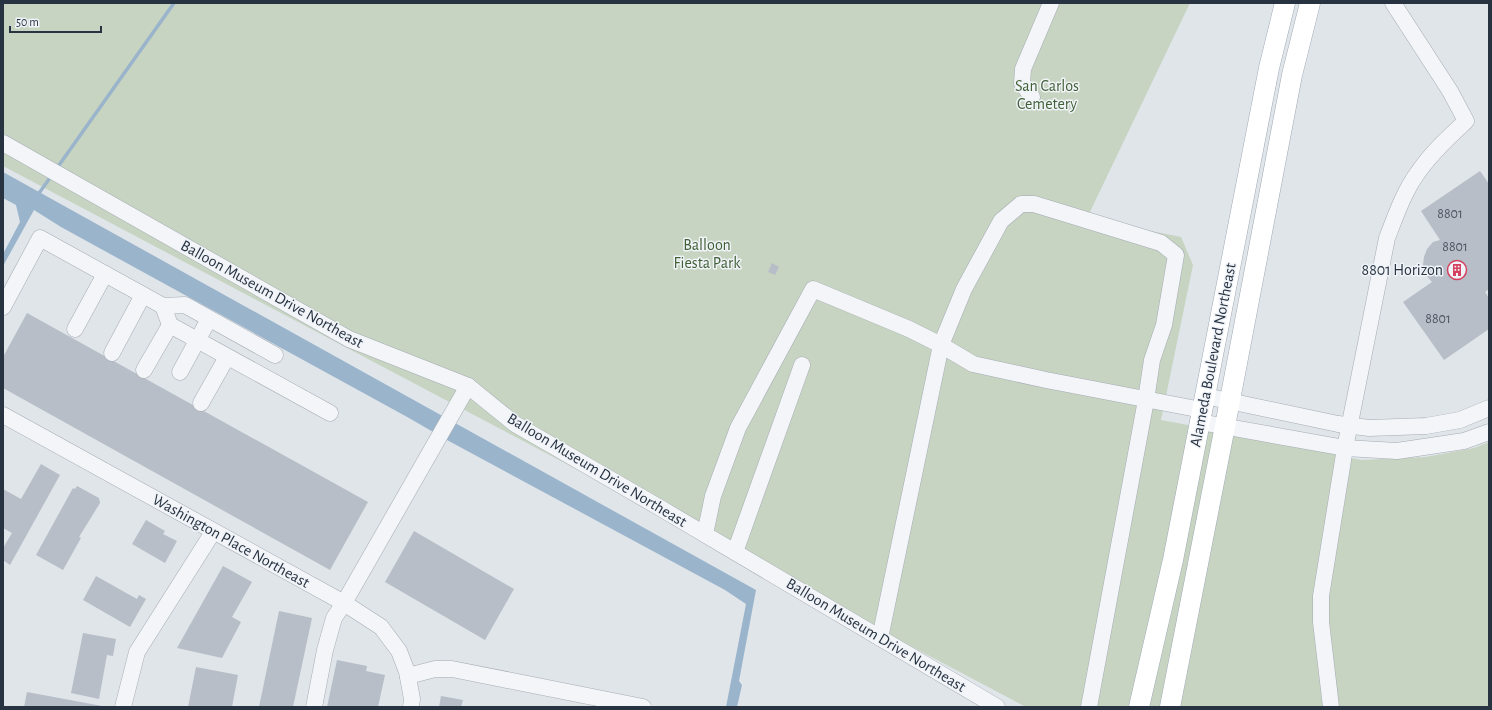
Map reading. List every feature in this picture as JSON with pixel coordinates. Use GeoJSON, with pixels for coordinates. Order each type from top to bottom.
{"type":"FeatureCollection","features":[{"type":"Feature","properties":{"kind":"main road","name":"Alameda Boulevard Northeast"},"geometry":{"type":"LineString","coordinates":[[1139,707],[1173,560],[1269,68],[1285,3]]}},
{"type":"Feature","properties":{"kind":"main road","name":"Alameda Boulevard Northeast"},"geometry":{"type":"LineString","coordinates":[[1170,707],[1292,75],[1310,3]]}},
{"type":"Feature","properties":{"kind":"street"},"geometry":{"type":"LineString","coordinates":[[1032,97],[1022,83],[1023,69],[1051,3]]}},
{"type":"Feature","properties":{"kind":"street"},"geometry":{"type":"LineString","coordinates":[[1331,707],[1321,622],[1321,596],[1345,448],[1387,238],[1399,206],[1418,171],[1443,142],[1466,121],[1450,91],[1393,3]]}},
{"type":"Feature","properties":{"kind":"street","name":"Balloon Museum Drive Northeast"},"geometry":{"type":"LineString","coordinates":[[3,142],[349,339],[468,386],[515,424],[705,534],[997,707]]}},
{"type":"Feature","properties":{"kind":"street"},"geometry":{"type":"LineString","coordinates":[[880,638],[941,345],[964,289],[1001,221],[1021,204],[1034,204],[1161,243],[1176,255],[1164,325],[1152,360],[1146,400],[1089,707]]}},
{"type":"Feature","properties":{"kind":"street"},"geometry":{"type":"LineString","coordinates":[[3,308],[40,238],[163,306],[185,305],[275,355]]}},
{"type":"Feature","properties":{"kind":"street"},"geometry":{"type":"LineString","coordinates":[[75,329],[105,274]]}},
{"type":"Feature","properties":{"kind":"street"},"geometry":{"type":"LineString","coordinates":[[705,534],[713,496],[738,428],[813,289],[909,329],[941,345],[973,364],[1146,400],[1202,409],[1230,401],[1350,426],[1369,428],[1426,426],[1460,420],[1489,408]]}},
{"type":"Feature","properties":{"kind":"street"},"geometry":{"type":"LineString","coordinates":[[112,353],[143,295]]}},
{"type":"Feature","properties":{"kind":"street"},"geometry":{"type":"LineString","coordinates":[[163,306],[170,325],[330,413]]}},
{"type":"Feature","properties":{"kind":"street"},"geometry":{"type":"LineString","coordinates":[[180,372],[209,319]]}},
{"type":"Feature","properties":{"kind":"street"},"geometry":{"type":"LineString","coordinates":[[144,370],[170,325]]}},
{"type":"Feature","properties":{"kind":"street"},"geometry":{"type":"LineString","coordinates":[[201,403],[227,357]]}},
{"type":"Feature","properties":{"kind":"street"},"geometry":{"type":"LineString","coordinates":[[735,552],[802,365]]}},
{"type":"Feature","properties":{"kind":"street"},"geometry":{"type":"LineString","coordinates":[[314,707],[325,650],[334,618],[468,386]]}},
{"type":"Feature","properties":{"kind":"street"},"geometry":{"type":"LineString","coordinates":[[1202,409],[1225,426],[1345,448],[1404,450],[1464,441],[1489,432]]}},
{"type":"Feature","properties":{"kind":"street","name":"Washington Place Northeast"},"geometry":{"type":"LineString","coordinates":[[3,415],[344,603],[381,627],[399,651],[408,676],[412,700],[411,707]]}},
{"type":"Feature","properties":{"kind":"street"},"geometry":{"type":"LineString","coordinates":[[123,707],[137,652],[213,532]]}},
{"type":"Feature","properties":{"kind":"street"},"geometry":{"type":"LineString","coordinates":[[408,676],[435,669],[452,669],[643,707]]}},
{"type":"Feature","properties":{"kind":"green space","name":"Balloon Fiesta Park"},"geometry":{"type":"Polygon","coordinates":[[[3,3],[1190,3],[1088,216],[1082,217],[1181,237],[1193,265],[1161,420],[1361,460],[1426,457],[1474,448],[1489,442],[1489,707],[1026,707],[3,166],[3,3]]]}},
{"type":"Feature","properties":{"kind":"water"},"geometry":{"type":"Polygon","coordinates":[[[3,172],[756,590],[739,681],[742,685],[737,707],[726,707],[746,604],[725,590],[447,440],[61,227],[34,210],[3,266],[3,254],[20,222],[16,205],[3,198],[3,172]]]}},
{"type":"Feature","properties":{"kind":"building","name":"8801 Horizon"},"geometry":{"type":"Polygon","coordinates":[[[1480,171],[1489,184],[1489,289],[1485,292],[1489,298],[1489,329],[1444,360],[1403,302],[1432,282],[1425,274],[1423,265],[1424,257],[1427,249],[1433,242],[1440,240],[1421,211],[1480,171]]]}},
{"type":"Feature","properties":{"kind":"building"},"geometry":{"type":"Polygon","coordinates":[[[772,263],[779,267],[775,275],[768,272],[772,263]]]}},
{"type":"Feature","properties":{"kind":"building"},"geometry":{"type":"Polygon","coordinates":[[[27,313],[368,502],[330,570],[3,388],[3,357],[27,313]]]}},
{"type":"Feature","properties":{"kind":"building"},"geometry":{"type":"Polygon","coordinates":[[[41,464],[60,475],[10,565],[3,560],[3,548],[12,533],[3,528],[3,489],[21,499],[41,464]]]}},
{"type":"Feature","properties":{"kind":"building"},"geometry":{"type":"Polygon","coordinates":[[[77,486],[99,498],[100,503],[79,537],[81,538],[63,570],[36,555],[73,488],[75,489],[77,486]]]}},
{"type":"Feature","properties":{"kind":"building"},"geometry":{"type":"Polygon","coordinates":[[[146,520],[165,531],[163,534],[177,541],[165,563],[132,544],[146,520]]]}},
{"type":"Feature","properties":{"kind":"building"},"geometry":{"type":"Polygon","coordinates":[[[414,531],[514,589],[485,640],[385,582],[414,531]]]}},
{"type":"Feature","properties":{"kind":"building"},"geometry":{"type":"Polygon","coordinates":[[[223,566],[252,582],[232,617],[241,622],[222,658],[177,648],[223,566]]]}},
{"type":"Feature","properties":{"kind":"building"},"geometry":{"type":"Polygon","coordinates":[[[96,576],[137,599],[139,595],[146,599],[130,627],[83,600],[96,576]]]}},
{"type":"Feature","properties":{"kind":"building"},"geometry":{"type":"Polygon","coordinates":[[[279,611],[312,618],[293,707],[259,707],[279,611]]]}},
{"type":"Feature","properties":{"kind":"building"},"geometry":{"type":"Polygon","coordinates":[[[83,633],[116,639],[113,656],[107,655],[99,699],[71,693],[83,633]]]}},
{"type":"Feature","properties":{"kind":"building"},"geometry":{"type":"Polygon","coordinates":[[[337,660],[367,666],[366,671],[385,675],[378,707],[327,707],[337,660]]]}},
{"type":"Feature","properties":{"kind":"building"},"geometry":{"type":"Polygon","coordinates":[[[196,667],[238,675],[232,707],[188,707],[196,667]]]}},
{"type":"Feature","properties":{"kind":"building"},"geometry":{"type":"Polygon","coordinates":[[[27,692],[102,706],[102,707],[24,707],[27,692]]]}},
{"type":"Feature","properties":{"kind":"building"},"geometry":{"type":"Polygon","coordinates":[[[441,696],[463,700],[461,707],[439,707],[441,696]]]}},
{"type":"Feature","properties":{"kind":"waterway"},"geometry":{"type":"LineString","coordinates":[[57,168],[174,3]]}},
{"type":"Feature","properties":{"kind":"waterway"},"geometry":{"type":"LineString","coordinates":[[37,196],[52,175]]}},
{"type":"Feature","properties":{"kind":"place","name":"8801 Horizon"},"geometry":{"type":"Point","coordinates":[1457,270]}},
{"type":"Feature","properties":{"kind":"park label","name":"San Carlos Cemetery"},"geometry":{"type":"Point","coordinates":[1047,95]}}]}
